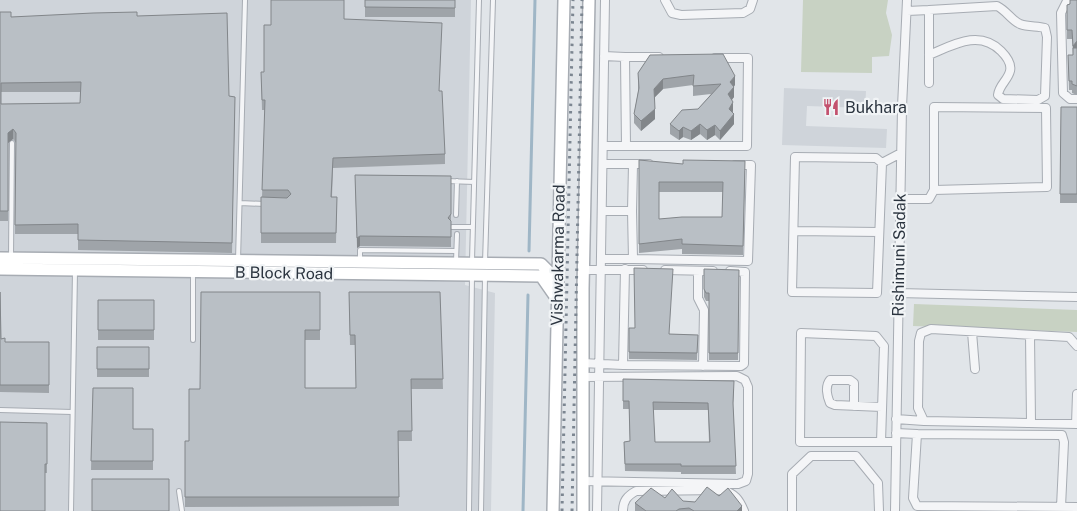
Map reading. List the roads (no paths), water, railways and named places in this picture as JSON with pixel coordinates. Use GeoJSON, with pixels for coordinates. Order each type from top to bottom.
{"type":"FeatureCollection","features":[{"type":"Feature","properties":{"kind":"street","name":"Vishwakarma Road"},"geometry":{"type":"LineString","coordinates":[[553,511],[564,0]]}},
{"type":"Feature","properties":{"kind":"street","name":"Vishwakarma Road"},"geometry":{"type":"LineString","coordinates":[[583,511],[583,270],[589,0]]}},
{"type":"Feature","properties":{"kind":"street"},"geometry":{"type":"LineString","coordinates":[[597,511],[605,0]]}},
{"type":"Feature","properties":{"kind":"street"},"geometry":{"type":"LineString","coordinates":[[665,0],[672,13],[681,15],[743,13],[750,9],[753,0]]}},
{"type":"Feature","properties":{"kind":"street","name":"Rishimuni Sadak"},"geometry":{"type":"LineString","coordinates":[[895,510],[901,153],[907,0]]}},
{"type":"Feature","properties":{"kind":"street"},"geometry":{"type":"LineString","coordinates":[[1077,3],[1066,3],[1060,13],[1063,93],[1070,99],[1077,99]]}},
{"type":"Feature","properties":{"kind":"street"},"geometry":{"type":"LineString","coordinates":[[907,11],[997,6],[1006,10],[1014,20],[1023,25],[1045,28],[1047,37],[1045,96],[1038,100],[1003,99],[998,96],[999,88],[1010,72],[1008,57],[998,47],[985,41],[967,39],[929,55]]}},
{"type":"Feature","properties":{"kind":"street"},"geometry":{"type":"LineString","coordinates":[[929,10],[929,83]]}},
{"type":"Feature","properties":{"kind":"street"},"geometry":{"type":"LineString","coordinates":[[604,56],[672,57]]}},
{"type":"Feature","properties":{"kind":"street"},"geometry":{"type":"LineString","coordinates":[[625,57],[626,146]]}},
{"type":"Feature","properties":{"kind":"street"},"geometry":{"type":"LineString","coordinates":[[603,146],[747,146],[748,58],[710,58]]}},
{"type":"Feature","properties":{"kind":"street"},"geometry":{"type":"LineString","coordinates":[[900,199],[929,199],[934,190],[934,107],[1046,108],[1047,187],[934,190]]}},
{"type":"Feature","properties":{"kind":"street"},"geometry":{"type":"LineString","coordinates":[[882,163],[901,153]]}},
{"type":"Feature","properties":{"kind":"street"},"geometry":{"type":"LineString","coordinates":[[795,157],[876,158],[882,163],[876,293],[792,292],[795,157]]}},
{"type":"Feature","properties":{"kind":"street"},"geometry":{"type":"LineString","coordinates":[[602,164],[662,164]]}},
{"type":"Feature","properties":{"kind":"street"},"geometry":{"type":"LineString","coordinates":[[633,164],[633,259]]}},
{"type":"Feature","properties":{"kind":"street"},"geometry":{"type":"LineString","coordinates":[[601,259],[748,260],[751,165],[721,165]]}},
{"type":"Feature","properties":{"kind":"street"},"geometry":{"type":"LineString","coordinates":[[602,211],[632,211]]}},
{"type":"Feature","properties":{"kind":"street"},"geometry":{"type":"LineString","coordinates":[[794,231],[879,232]]}},
{"type":"Feature","properties":{"kind":"street","name":"B Block Road"},"geometry":{"type":"LineString","coordinates":[[5,258],[75,265],[193,272],[472,270]]}},
{"type":"Feature","properties":{"kind":"street","name":"B Block Road"},"geometry":{"type":"LineString","coordinates":[[0,269],[238,261],[360,261],[456,264],[472,270]]}},
{"type":"Feature","properties":{"kind":"street"},"geometry":{"type":"LineString","coordinates":[[472,270],[541,264],[558,281]]}},
{"type":"Feature","properties":{"kind":"street"},"geometry":{"type":"LineString","coordinates":[[582,363],[741,366],[744,364],[745,272],[625,269],[583,270]]}},
{"type":"Feature","properties":{"kind":"street"},"geometry":{"type":"LineString","coordinates":[[623,365],[625,269]]}},
{"type":"Feature","properties":{"kind":"street"},"geometry":{"type":"LineString","coordinates":[[485,270],[541,276],[557,299]]}},
{"type":"Feature","properties":{"kind":"street"},"geometry":{"type":"LineString","coordinates":[[698,271],[698,298],[704,310],[703,366]]}},
{"type":"Feature","properties":{"kind":"street"},"geometry":{"type":"LineString","coordinates":[[898,294],[1077,297]]}},
{"type":"Feature","properties":{"kind":"street"},"geometry":{"type":"LineString","coordinates":[[924,421],[918,408],[918,341],[922,333],[931,330],[1069,338],[1077,346]]}},
{"type":"Feature","properties":{"kind":"street"},"geometry":{"type":"LineString","coordinates":[[972,332],[975,369]]}},
{"type":"Feature","properties":{"kind":"street"},"geometry":{"type":"LineString","coordinates":[[881,442],[884,346],[876,336],[801,333],[800,442],[881,442],[896,442]]}},
{"type":"Feature","properties":{"kind":"street"},"geometry":{"type":"LineString","coordinates":[[1030,335],[1030,422]]}},
{"type":"Feature","properties":{"kind":"street"},"geometry":{"type":"LineString","coordinates":[[582,377],[737,376],[745,380],[748,387],[748,474],[746,481],[738,484],[582,481]]}},
{"type":"Feature","properties":{"kind":"street"},"geometry":{"type":"LineString","coordinates":[[854,406],[854,383],[850,380],[830,380],[827,383],[830,403],[854,406],[882,406]]}},
{"type":"Feature","properties":{"kind":"street"},"geometry":{"type":"LineString","coordinates":[[896,419],[1076,424],[1077,394]]}},
{"type":"Feature","properties":{"kind":"street"},"geometry":{"type":"LineString","coordinates":[[896,433],[1062,435],[1064,442],[1061,507]]}},
{"type":"Feature","properties":{"kind":"street"},"geometry":{"type":"LineString","coordinates":[[917,434],[913,498],[917,506],[1077,507]]}},
{"type":"Feature","properties":{"kind":"street"},"geometry":{"type":"LineString","coordinates":[[792,511],[792,474],[811,456],[856,456],[878,484],[879,510],[895,510]]}},
{"type":"Feature","properties":{"kind":"street"},"geometry":{"type":"LineString","coordinates":[[623,511],[623,504],[628,495],[636,491],[723,490],[733,493],[744,511]]}},
{"type":"Feature","properties":{"kind":"lane"},"geometry":{"type":"LineString","coordinates":[[238,261],[244,0]]}},
{"type":"Feature","properties":{"kind":"lane"},"geometry":{"type":"LineString","coordinates":[[469,511],[472,270],[479,0]]}},
{"type":"Feature","properties":{"kind":"lane"},"geometry":{"type":"LineString","coordinates":[[482,511],[485,270],[494,0]]}},
{"type":"Feature","properties":{"kind":"lane"},"geometry":{"type":"LineString","coordinates":[[5,258],[12,143]]}},
{"type":"Feature","properties":{"kind":"lane"},"geometry":{"type":"LineString","coordinates":[[437,181],[474,182]]}},
{"type":"Feature","properties":{"kind":"lane"},"geometry":{"type":"LineString","coordinates":[[456,182],[456,215]]}},
{"type":"Feature","properties":{"kind":"lane"},"geometry":{"type":"LineString","coordinates":[[240,203],[268,204]]}},
{"type":"Feature","properties":{"kind":"lane"},"geometry":{"type":"LineString","coordinates":[[452,227],[473,227]]}},
{"type":"Feature","properties":{"kind":"lane"},"geometry":{"type":"LineString","coordinates":[[456,264],[457,234]]}},
{"type":"Feature","properties":{"kind":"lane"},"geometry":{"type":"LineString","coordinates":[[360,261],[360,250],[456,251]]}},
{"type":"Feature","properties":{"kind":"lane"},"geometry":{"type":"LineString","coordinates":[[70,511],[75,265]]}},
{"type":"Feature","properties":{"kind":"lane"},"geometry":{"type":"LineString","coordinates":[[193,272],[193,340]]}},
{"type":"Feature","properties":{"kind":"lane"},"geometry":{"type":"LineString","coordinates":[[0,410],[72,412]]}},
{"type":"Feature","properties":{"kind":"lane"},"geometry":{"type":"LineString","coordinates":[[179,491],[182,511]]}},
{"type":"Feature","properties":{"kind":"waterway"},"geometry":{"type":"LineString","coordinates":[[529,251],[535,0]]}},
{"type":"Feature","properties":{"kind":"waterway"},"geometry":{"type":"LineString","coordinates":[[523,511],[528,295]]}},
{"type":"Feature","properties":{"kind":"railway"},"geometry":{"type":"LineString","coordinates":[[562,511],[573,0]]}},
{"type":"Feature","properties":{"kind":"railway"},"geometry":{"type":"LineString","coordinates":[[572,511],[582,0]]}},
{"type":"Feature","properties":{"kind":"place","name":"Bukhara"},"geometry":{"type":"Point","coordinates":[831,107]}}]}
